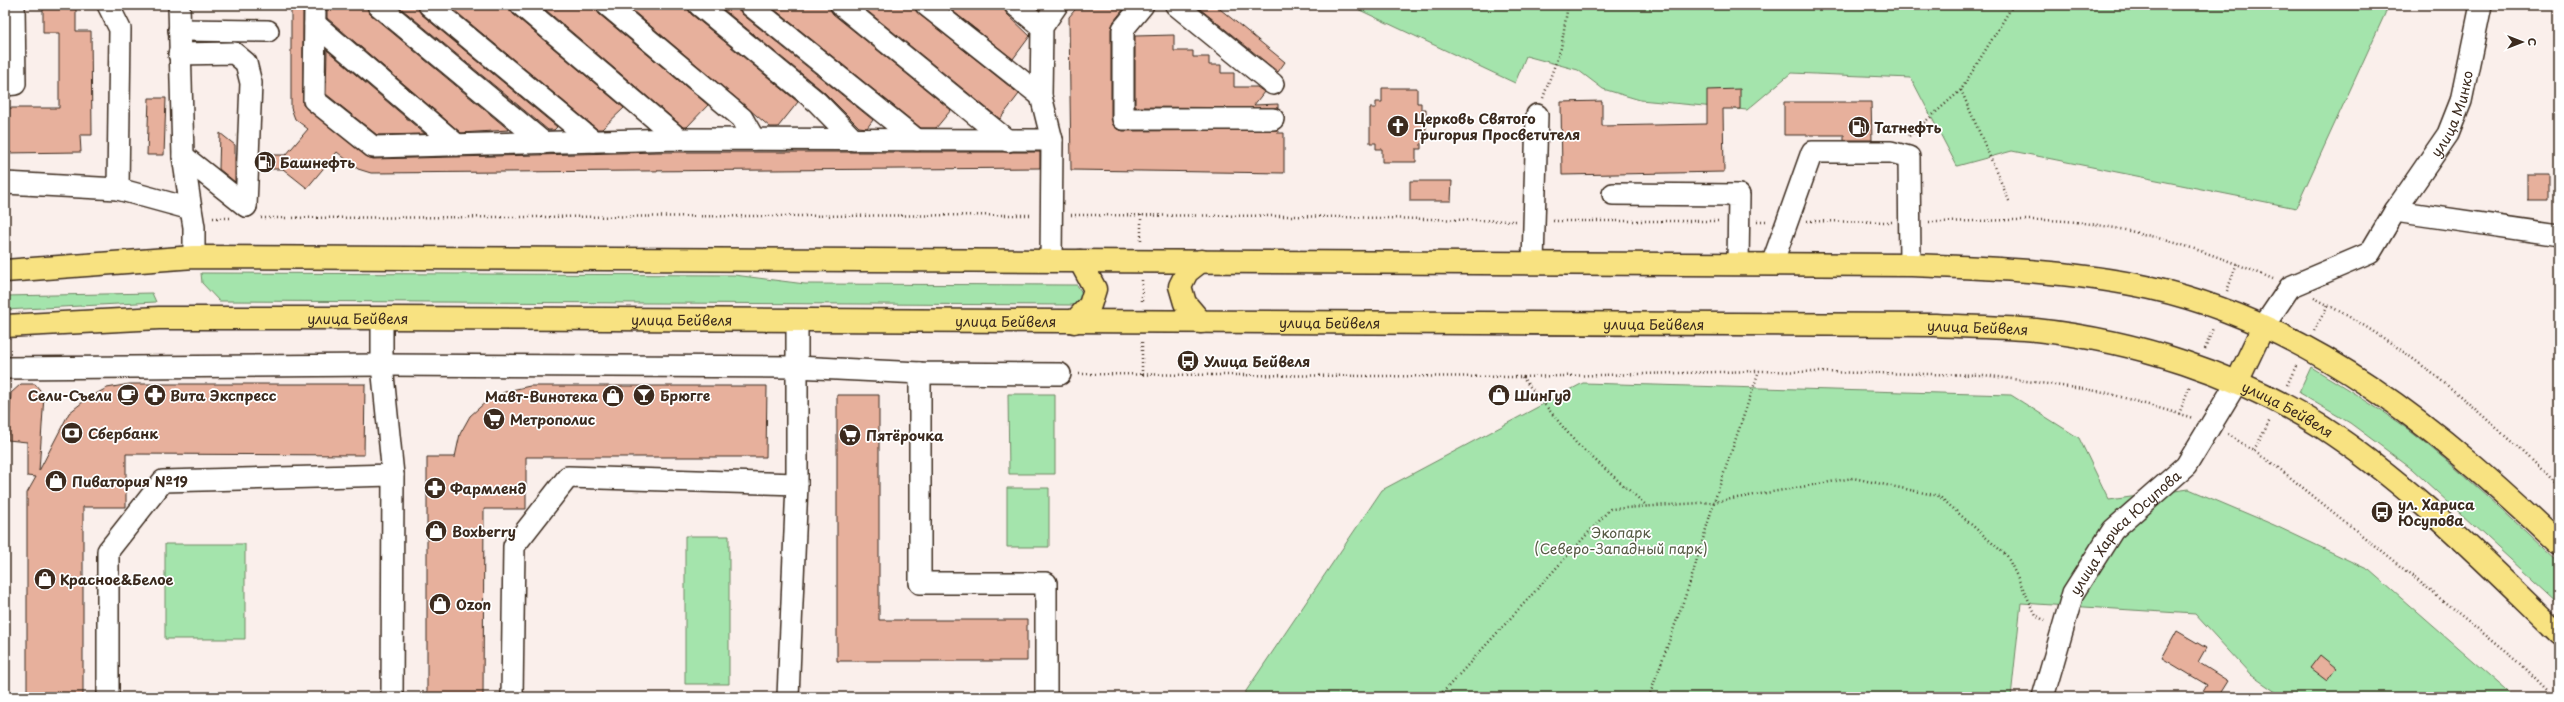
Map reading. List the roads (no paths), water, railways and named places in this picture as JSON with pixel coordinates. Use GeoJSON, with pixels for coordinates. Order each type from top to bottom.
{"type":"FeatureCollection","features":[{"type":"Feature","properties":{"kind":"main road"},"geometry":{"type":"LineString","coordinates":[[5,271],[194,257],[1910,265],[1985,268],[2083,277],[2151,288],[2221,309],[2306,347],[2390,399],[2439,436],[2559,544]]}},
{"type":"Feature","properties":{"kind":"main road"},"geometry":{"type":"LineString","coordinates":[[1074,322],[1090,305],[1095,289],[1080,261]]}},
{"type":"Feature","properties":{"kind":"main road"},"geometry":{"type":"LineString","coordinates":[[1201,261],[1187,272],[1180,286],[1185,303],[1201,322]]}},
{"type":"Feature","properties":{"kind":"main road","name":"улица Бейвеля"},"geometry":{"type":"LineString","coordinates":[[5,326],[159,318],[382,318],[1935,325],[2036,330],[2130,348],[2197,367],[2237,382],[2278,402],[2322,427],[2375,466],[2429,509],[2559,633]]}},
{"type":"Feature","properties":{"kind":"main road"},"geometry":{"type":"LineString","coordinates":[[2237,382],[2263,327]]}},
{"type":"Feature","properties":{"kind":"street"},"geometry":{"type":"LineString","coordinates":[[5,85],[15,84],[14,5]]}},
{"type":"Feature","properties":{"kind":"street"},"geometry":{"type":"LineString","coordinates":[[108,5],[120,28],[118,189]]}},
{"type":"Feature","properties":{"kind":"street"},"geometry":{"type":"LineString","coordinates":[[178,5],[183,156],[194,227],[194,257]]}},
{"type":"Feature","properties":{"kind":"street"},"geometry":{"type":"LineString","coordinates":[[378,5],[544,142]]}},
{"type":"Feature","properties":{"kind":"street"},"geometry":{"type":"LineString","coordinates":[[429,5],[593,141]]}},
{"type":"Feature","properties":{"kind":"street"},"geometry":{"type":"LineString","coordinates":[[521,5],[680,139]]}},
{"type":"Feature","properties":{"kind":"street"},"geometry":{"type":"LineString","coordinates":[[607,5],[742,118],[754,139]]}},
{"type":"Feature","properties":{"kind":"street"},"geometry":{"type":"LineString","coordinates":[[699,5],[818,102],[854,140]]}},
{"type":"Feature","properties":{"kind":"street"},"geometry":{"type":"LineString","coordinates":[[750,5],[917,140]]}},
{"type":"Feature","properties":{"kind":"street"},"geometry":{"type":"LineString","coordinates":[[840,5],[1008,141]]}},
{"type":"Feature","properties":{"kind":"street"},"geometry":{"type":"LineString","coordinates":[[926,5],[1041,96]]}},
{"type":"Feature","properties":{"kind":"street"},"geometry":{"type":"LineString","coordinates":[[1015,5],[1042,27]]}},
{"type":"Feature","properties":{"kind":"street"},"geometry":{"type":"LineString","coordinates":[[1051,261],[1052,140],[1041,96],[1042,27],[1057,5]]}},
{"type":"Feature","properties":{"kind":"street"},"geometry":{"type":"LineString","coordinates":[[1143,5],[1123,28],[1123,119],[1274,118]]}},
{"type":"Feature","properties":{"kind":"street"},"geometry":{"type":"LineString","coordinates":[[1176,5],[1273,84]]}},
{"type":"Feature","properties":{"kind":"street","name":"улица Минко"},"geometry":{"type":"LineString","coordinates":[[2263,327],[2290,287],[2370,253],[2395,211],[2448,134],[2461,101],[2481,5]]}},
{"type":"Feature","properties":{"kind":"street"},"geometry":{"type":"LineString","coordinates":[[315,14],[457,145]]}},
{"type":"Feature","properties":{"kind":"street"},"geometry":{"type":"LineString","coordinates":[[315,14],[314,100],[373,147],[680,139],[1052,140]]}},
{"type":"Feature","properties":{"kind":"street"},"geometry":{"type":"LineString","coordinates":[[179,30],[268,31]]}},
{"type":"Feature","properties":{"kind":"street"},"geometry":{"type":"LineString","coordinates":[[179,54],[234,53],[246,63],[251,83],[246,206],[183,156]]}},
{"type":"Feature","properties":{"kind":"street"},"geometry":{"type":"LineString","coordinates":[[1533,263],[1537,115]]}},
{"type":"Feature","properties":{"kind":"street"},"geometry":{"type":"LineString","coordinates":[[1772,264],[1812,152],[1891,152],[1909,157],[1910,265]]}},
{"type":"Feature","properties":{"kind":"street"},"geometry":{"type":"LineString","coordinates":[[5,183],[118,189],[192,209]]}},
{"type":"Feature","properties":{"kind":"street"},"geometry":{"type":"LineString","coordinates":[[1613,194],[1740,195],[1738,264]]}},
{"type":"Feature","properties":{"kind":"street"},"geometry":{"type":"LineString","coordinates":[[2395,211],[2559,236]]}},
{"type":"Feature","properties":{"kind":"street"},"geometry":{"type":"LineString","coordinates":[[382,318],[382,365],[393,475],[392,697]]}},
{"type":"Feature","properties":{"kind":"street"},"geometry":{"type":"LineString","coordinates":[[788,697],[797,484],[797,320]]}},
{"type":"Feature","properties":{"kind":"street"},"geometry":{"type":"LineString","coordinates":[[5,368],[382,365],[796,368],[920,373],[1060,374]]}},
{"type":"Feature","properties":{"kind":"street"},"geometry":{"type":"LineString","coordinates":[[920,373],[920,583],[1046,583],[1046,697]]}},
{"type":"Feature","properties":{"kind":"street","name":"улица Хариса Юсупова"},"geometry":{"type":"LineString","coordinates":[[2043,697],[2073,593],[2113,530],[2186,466],[2237,382]]}},
{"type":"Feature","properties":{"kind":"street"},"geometry":{"type":"LineString","coordinates":[[108,697],[108,551],[163,481],[393,475]]}},
{"type":"Feature","properties":{"kind":"street"},"geometry":{"type":"LineString","coordinates":[[512,697],[514,546],[568,478],[797,484]]}},
{"type":"Feature","properties":{"kind":"place","name":"Церковь Святого Григория Просветителя"},"geometry":{"type":"Point","coordinates":[1398,126]}},
{"type":"Feature","properties":{"kind":"place","name":"Татнефть"},"geometry":{"type":"Point","coordinates":[1859,127]}},
{"type":"Feature","properties":{"kind":"place","name":"Башнефть"},"geometry":{"type":"Point","coordinates":[265,162]}},
{"type":"Feature","properties":{"kind":"place","name":"Улица Бейвеля"},"geometry":{"type":"Point","coordinates":[1188,361]}},
{"type":"Feature","properties":{"kind":"place","name":"Сели-Съели"},"geometry":{"type":"Point","coordinates":[128,395]}},
{"type":"Feature","properties":{"kind":"place","name":"Вита Экспресс"},"geometry":{"type":"Point","coordinates":[155,395]}},
{"type":"Feature","properties":{"kind":"place","name":"Брюгге"},"geometry":{"type":"Point","coordinates":[644,395]}},
{"type":"Feature","properties":{"kind":"place","name":"ШинГуд"},"geometry":{"type":"Point","coordinates":[1499,395]}},
{"type":"Feature","properties":{"kind":"place","name":"Мавт-Винотека"},"geometry":{"type":"Point","coordinates":[613,396]}},
{"type":"Feature","properties":{"kind":"place","name":"Метрополис"},"geometry":{"type":"Point","coordinates":[494,419]}},
{"type":"Feature","properties":{"kind":"place","name":"Сбербанк"},"geometry":{"type":"Point","coordinates":[72,433]}},
{"type":"Feature","properties":{"kind":"place","name":"Пятёрочка"},"geometry":{"type":"Point","coordinates":[850,435]}},
{"type":"Feature","properties":{"kind":"place","name":"Пиватория №19"},"geometry":{"type":"Point","coordinates":[56,481]}},
{"type":"Feature","properties":{"kind":"place","name":"Фармленд"},"geometry":{"type":"Point","coordinates":[435,488]}},
{"type":"Feature","properties":{"kind":"place","name":"ул. Хариса Юсупова"},"geometry":{"type":"Point","coordinates":[2382,512]}},
{"type":"Feature","properties":{"kind":"place","name":"Boxberry"},"geometry":{"type":"Point","coordinates":[436,531]}},
{"type":"Feature","properties":{"kind":"place","name":"Красное&Белое"},"geometry":{"type":"Point","coordinates":[45,579]}},
{"type":"Feature","properties":{"kind":"place","name":"Ozon"},"geometry":{"type":"Point","coordinates":[440,604]}},
{"type":"Feature","properties":{"kind":"park label","name":"Экопарк (Северо-Западный парк)"},"geometry":{"type":"Point","coordinates":[1621,540]}}]}
